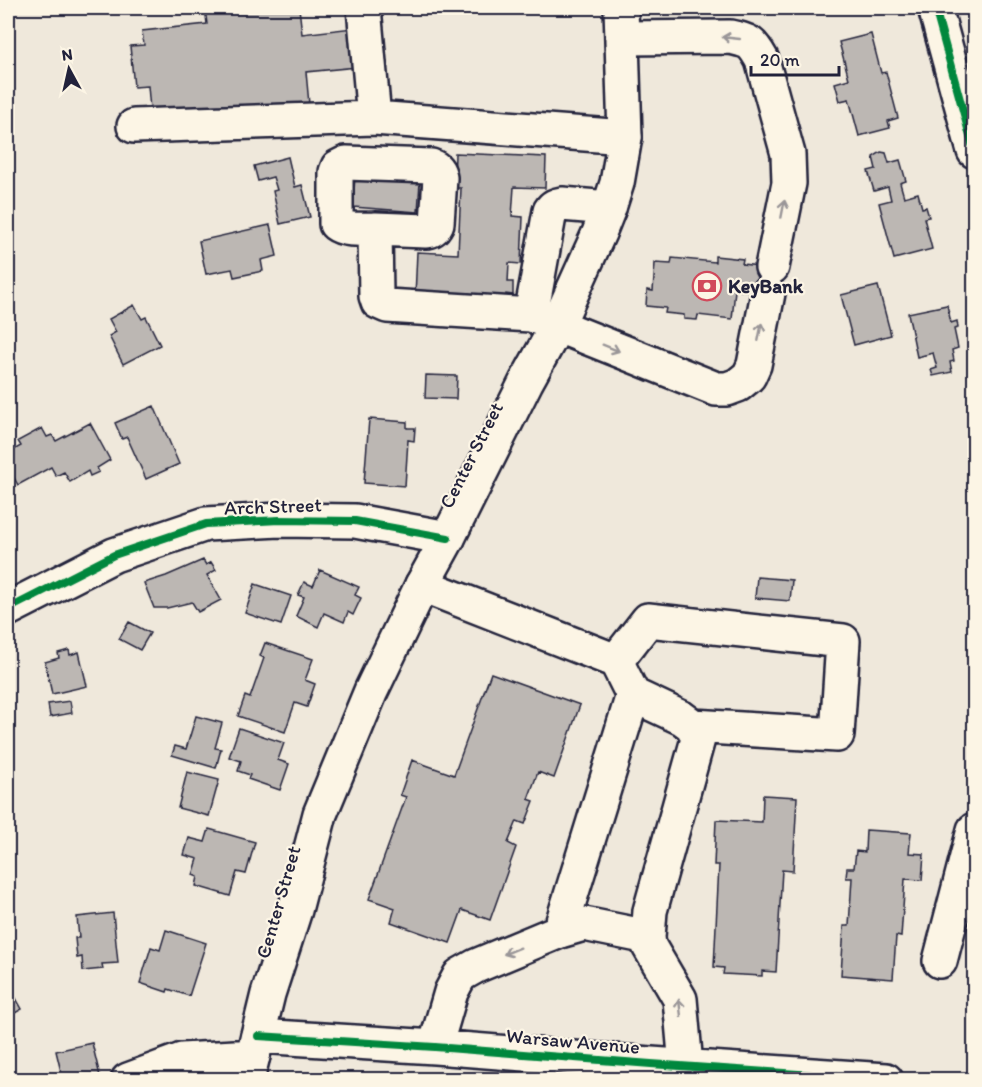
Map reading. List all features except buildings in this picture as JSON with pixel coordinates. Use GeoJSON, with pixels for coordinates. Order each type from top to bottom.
{"type":"FeatureCollection","features":[{"type":"Feature","properties":{"kind":"street"},"geometry":{"type":"LineString","coordinates":[[364,8],[374,118]]}},
{"type":"Feature","properties":{"kind":"street"},"geometry":{"type":"LineString","coordinates":[[935,8],[975,151]]}},
{"type":"Feature","properties":{"kind":"street"},"geometry":{"type":"LineString","coordinates":[[375,229],[376,296],[378,302],[387,306],[544,321],[716,389],[727,389],[738,385],[749,376],[754,365],[789,183],[788,154],[762,60],[755,46],[745,40],[622,23]]}},
{"type":"Feature","properties":{"kind":"street","name":"Center Street"},"geometry":{"type":"LineString","coordinates":[[253,1057],[268,994],[295,910],[320,814],[371,691],[422,585],[526,382],[544,321],[599,233],[609,208],[617,183],[625,137],[622,23]]}},
{"type":"Feature","properties":{"kind":"street"},"geometry":{"type":"LineString","coordinates":[[134,126],[374,118],[625,137]]}},
{"type":"Feature","properties":{"kind":"street"},"geometry":{"type":"LineString","coordinates":[[544,321],[550,211],[556,205],[562,204],[609,208]]}},
{"type":"Feature","properties":{"kind":"street","name":"Arch Street"},"geometry":{"type":"LineString","coordinates":[[8,609],[114,555],[206,524],[279,520],[355,521],[448,538]]}},
{"type":"Feature","properties":{"kind":"street"},"geometry":{"type":"LineString","coordinates":[[422,585],[616,661],[633,695],[682,718],[693,726],[837,735],[843,641],[648,620],[616,661]]}},
{"type":"Feature","properties":{"kind":"street"},"geometry":{"type":"LineString","coordinates":[[560,931],[633,695]]}},
{"type":"Feature","properties":{"kind":"street"},"geometry":{"type":"LineString","coordinates":[[686,1066],[680,999],[649,946],[648,937],[650,911],[698,739],[693,726]]}},
{"type":"Feature","properties":{"kind":"street"},"geometry":{"type":"LineString","coordinates":[[940,961],[975,830]]}},
{"type":"Feature","properties":{"kind":"street"},"geometry":{"type":"LineString","coordinates":[[435,1047],[451,992],[460,975],[476,966],[560,931],[584,924],[648,937]]}},
{"type":"Feature","properties":{"kind":"street","name":"Warsaw Avenue"},"geometry":{"type":"LineString","coordinates":[[128,1080],[253,1057],[435,1047],[886,1080]]}},
{"type":"Feature","properties":{"kind":"cycle path"},"geometry":{"type":"LineString","coordinates":[[935,8],[974,151]]}},
{"type":"Feature","properties":{"kind":"cycle path"},"geometry":{"type":"LineString","coordinates":[[8,609],[114,555],[206,524],[279,520],[355,521],[448,538]]}},
{"type":"Feature","properties":{"kind":"cycle path"},"geometry":{"type":"LineString","coordinates":[[258,1036],[886,1080]]}},
{"type":"Feature","properties":{"kind":"place","name":"KeyBank"},"geometry":{"type":"Point","coordinates":[707,286]}}]}
